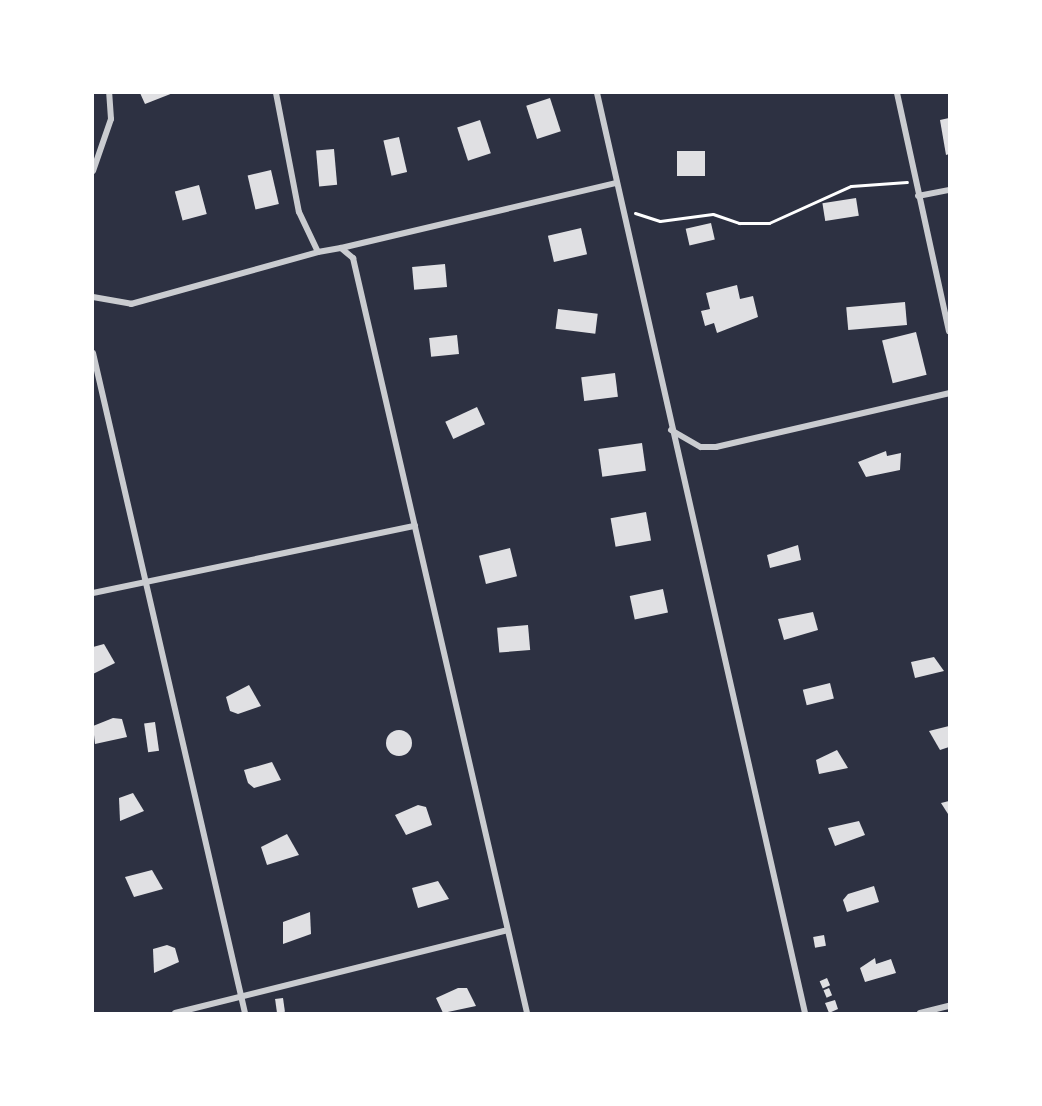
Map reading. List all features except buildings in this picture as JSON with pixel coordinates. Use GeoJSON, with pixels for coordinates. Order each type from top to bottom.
{"type":"FeatureCollection","features":[{"type":"Feature","properties":{"kind":"street"},"geometry":{"type":"LineString","coordinates":[[93,171],[111,119],[109,93]]}},
{"type":"Feature","properties":{"kind":"street"},"geometry":{"type":"LineString","coordinates":[[276,93],[299,212],[318,252]]}},
{"type":"Feature","properties":{"kind":"street"},"geometry":{"type":"LineString","coordinates":[[597,93],[615,183],[805,1013]]}},
{"type":"Feature","properties":{"kind":"street"},"geometry":{"type":"LineString","coordinates":[[897,93],[949,331]]}},
{"type":"Feature","properties":{"kind":"street"},"geometry":{"type":"LineString","coordinates":[[93,297],[131,304],[168,298],[318,252],[615,183]]}},
{"type":"Feature","properties":{"kind":"street"},"geometry":{"type":"LineString","coordinates":[[918,196],[949,190]]}},
{"type":"Feature","properties":{"kind":"street"},"geometry":{"type":"LineString","coordinates":[[341,248],[353,258],[527,1013]]}},
{"type":"Feature","properties":{"kind":"street"},"geometry":{"type":"LineString","coordinates":[[93,353],[245,1013]]}},
{"type":"Feature","properties":{"kind":"street"},"geometry":{"type":"LineString","coordinates":[[671,430],[701,447],[716,447],[949,393]]}},
{"type":"Feature","properties":{"kind":"street"},"geometry":{"type":"LineString","coordinates":[[93,593],[416,526]]}},
{"type":"Feature","properties":{"kind":"street"},"geometry":{"type":"LineString","coordinates":[[174,1013],[242,1000],[507,930]]}},
{"type":"Feature","properties":{"kind":"street"},"geometry":{"type":"LineString","coordinates":[[920,1013],[949,1006]]}},
{"type":"Feature","properties":{"kind":"path"},"geometry":{"type":"LineString","coordinates":[[621,207],[660,221],[713,214],[739,223],[769,223],[851,186],[915,182]]}}]}
